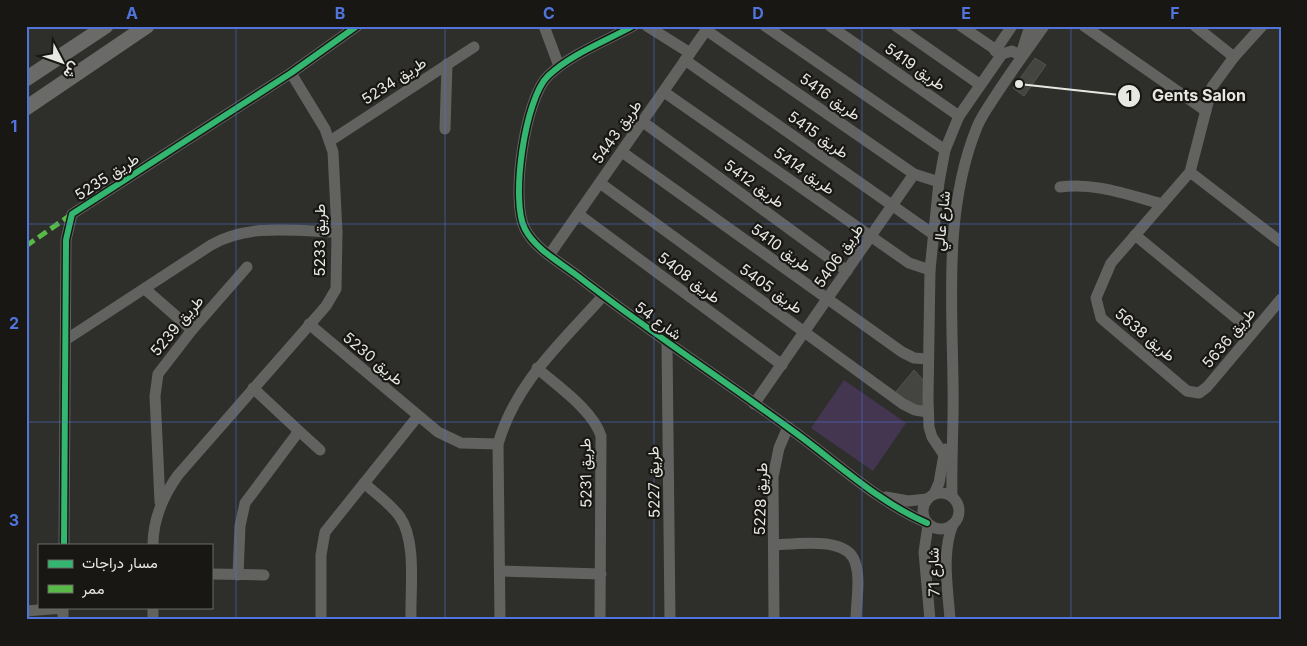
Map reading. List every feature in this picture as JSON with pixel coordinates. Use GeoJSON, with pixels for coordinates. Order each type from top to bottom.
{"type":"FeatureCollection","features":[{"type":"Feature","properties":{"kind":"main road"},"geometry":{"type":"LineString","coordinates":[[26,79],[106,26]]}},
{"type":"Feature","properties":{"kind":"main road"},"geometry":{"type":"LineString","coordinates":[[26,108],[147,26]]}},
{"type":"Feature","properties":{"kind":"street","name":"طريق 5235"},"geometry":{"type":"LineString","coordinates":[[64,544],[66,240],[72,214],[291,73],[357,26]]}},
{"type":"Feature","properties":{"kind":"street"},"geometry":{"type":"LineString","coordinates":[[544,26],[559,66],[634,26]]}},
{"type":"Feature","properties":{"kind":"street","name":"طريق 5415"},"geometry":{"type":"LineString","coordinates":[[647,26],[932,234]]}},
{"type":"Feature","properties":{"kind":"street"},"geometry":{"type":"LineString","coordinates":[[766,26],[945,150]]}},
{"type":"Feature","properties":{"kind":"street","name":"طريق 5419"},"geometry":{"type":"LineString","coordinates":[[830,26],[959,116]]}},
{"type":"Feature","properties":{"kind":"street"},"geometry":{"type":"LineString","coordinates":[[896,26],[979,84]]}},
{"type":"Feature","properties":{"kind":"street"},"geometry":{"type":"LineString","coordinates":[[961,26],[999,52],[1012,51],[1021,56]]}},
{"type":"Feature","properties":{"kind":"street"},"geometry":{"type":"LineString","coordinates":[[944,455],[932,437],[928,412],[930,270],[932,234],[939,182],[945,150],[959,116],[999,52],[1012,26]]}},
{"type":"Feature","properties":{"kind":"street","name":"شارع عالي"},"geometry":{"type":"LineString","coordinates":[[1021,56],[1030,26]]}},
{"type":"Feature","properties":{"kind":"street","name":"شارع عالي"},"geometry":{"type":"LineString","coordinates":[[952,497],[951,466],[954,404],[951,303],[957,204],[963,170],[977,126],[1021,56],[1044,26]]}},
{"type":"Feature","properties":{"kind":"street"},"geometry":{"type":"LineString","coordinates":[[1084,26],[1206,111]]}},
{"type":"Feature","properties":{"kind":"street"},"geometry":{"type":"LineString","coordinates":[[1262,26],[1234,57],[1212,87],[1190,172],[1281,242]]}},
{"type":"Feature","properties":{"kind":"street"},"geometry":{"type":"LineString","coordinates":[[1199,27],[1234,57]]}},
{"type":"Feature","properties":{"kind":"street","name":"طريق 5443"},"geometry":{"type":"LineString","coordinates":[[550,254],[708,28]]}},
{"type":"Feature","properties":{"kind":"street","name":"طريق 5416"},"geometry":{"type":"LineString","coordinates":[[708,28],[914,174],[939,182]]}},
{"type":"Feature","properties":{"kind":"street","name":"طريق 5234"},"geometry":{"type":"LineString","coordinates":[[330,141],[474,47]]}},
{"type":"Feature","properties":{"kind":"street"},"geometry":{"type":"LineString","coordinates":[[445,129],[448,64]]}},
{"type":"Feature","properties":{"kind":"street","name":"شارع 54"},"geometry":{"type":"LineString","coordinates":[[559,66],[546,78],[536,92],[530,111],[520,171],[520,218],[525,230],[534,241],[550,254],[667,343],[788,427],[882,496],[927,524]]}},
{"type":"Feature","properties":{"kind":"street","name":"طريق 5233"},"geometry":{"type":"LineString","coordinates":[[153,544],[156,520],[161,504],[178,475],[326,306],[336,289],[338,232],[330,141],[291,73]]}},
{"type":"Feature","properties":{"kind":"street","name":"طريق 5414"},"geometry":{"type":"LineString","coordinates":[[664,92],[871,237],[910,263],[930,270]]}},
{"type":"Feature","properties":{"kind":"street","name":"طريق 5412"},"geometry":{"type":"LineString","coordinates":[[642,122],[847,271]]}},
{"type":"Feature","properties":{"kind":"street","name":"طريق 5410"},"geometry":{"type":"LineString","coordinates":[[622,152],[902,352],[914,358],[928,358]]}},
{"type":"Feature","properties":{"kind":"street","name":"طريق 5638"},"geometry":{"type":"LineString","coordinates":[[1190,172],[1111,263],[1096,298],[1097,309],[1101,318],[1187,391],[1199,393]]}},
{"type":"Feature","properties":{"kind":"street","name":"طريق 5406"},"geometry":{"type":"LineString","coordinates":[[754,404],[806,332],[914,174]]}},
{"type":"Feature","properties":{"kind":"street","name":"طريق 5405"},"geometry":{"type":"LineString","coordinates":[[600,183],[909,408],[928,412]]}},
{"type":"Feature","properties":{"kind":"street"},"geometry":{"type":"LineString","coordinates":[[1060,187],[1081,185],[1103,188],[1162,204]]}},
{"type":"Feature","properties":{"kind":"street","name":"طريق 5408"},"geometry":{"type":"LineString","coordinates":[[578,214],[782,365]]}},
{"type":"Feature","properties":{"kind":"street"},"geometry":{"type":"LineString","coordinates":[[66,339],[211,245],[237,234],[255,230],[338,232]]}},
{"type":"Feature","properties":{"kind":"street"},"geometry":{"type":"LineString","coordinates":[[1135,234],[1253,332]]}},
{"type":"Feature","properties":{"kind":"street","name":"طريق 5239"},"geometry":{"type":"LineString","coordinates":[[161,504],[155,385],[164,365],[247,267]]}},
{"type":"Feature","properties":{"kind":"street"},"geometry":{"type":"LineString","coordinates":[[145,289],[192,330]]}},
{"type":"Feature","properties":{"kind":"street"},"geometry":{"type":"LineString","coordinates":[[500,620],[498,444],[512,406],[537,368],[603,296]]}},
{"type":"Feature","properties":{"kind":"street","name":"طريق 5636"},"geometry":{"type":"LineString","coordinates":[[1199,393],[1207,387],[1281,299]]}},
{"type":"Feature","properties":{"kind":"street","name":"طريق 5230"},"geometry":{"type":"LineString","coordinates":[[309,324],[418,416],[449,439],[461,443],[498,444]]}},
{"type":"Feature","properties":{"kind":"street","name":"طريق 5227"},"geometry":{"type":"LineString","coordinates":[[667,343],[670,620]]}},
{"type":"Feature","properties":{"kind":"street","name":"طريق 5231"},"geometry":{"type":"LineString","coordinates":[[537,368],[595,421],[601,436],[600,620]]}},
{"type":"Feature","properties":{"kind":"street"},"geometry":{"type":"LineString","coordinates":[[254,388],[320,450]]}},
{"type":"Feature","properties":{"kind":"street","name":"شارع عالي"},"geometry":{"type":"LineString","coordinates":[[931,497],[939,483],[947,423],[954,404]]}},
{"type":"Feature","properties":{"kind":"street"},"geometry":{"type":"LineString","coordinates":[[321,620],[322,543],[332,522],[418,416]]}},
{"type":"Feature","properties":{"kind":"street","name":"طريق 5228"},"geometry":{"type":"LineString","coordinates":[[774,620],[773,477],[779,448],[788,427]]}},
{"type":"Feature","properties":{"kind":"street"},"geometry":{"type":"LineString","coordinates":[[238,575],[240,526],[245,503],[299,432]]}},
{"type":"Feature","properties":{"kind":"street"},"geometry":{"type":"LineString","coordinates":[[364,483],[395,512],[408,533],[410,549],[410,620]]}},
{"type":"Feature","properties":{"kind":"street"},"geometry":{"type":"LineString","coordinates":[[944,493],[952,497],[959,512],[953,524],[943,530],[927,524],[922,510],[931,497],[944,493]]}},
{"type":"Feature","properties":{"kind":"street","name":"شارع 54"},"geometry":{"type":"LineString","coordinates":[[882,496],[908,501],[931,497]]}},
{"type":"Feature","properties":{"kind":"street","name":"شارع 71"},"geometry":{"type":"LineString","coordinates":[[927,524],[924,552],[930,620]]}},
{"type":"Feature","properties":{"kind":"street","name":"شارع 71"},"geometry":{"type":"LineString","coordinates":[[950,620],[946,573],[948,540],[953,524]]}},
{"type":"Feature","properties":{"kind":"street","name":"طريق 5228"},"geometry":{"type":"LineString","coordinates":[[774,544],[832,544],[850,552],[855,560],[857,570],[856,620]]}},
{"type":"Feature","properties":{"kind":"street"},"geometry":{"type":"LineString","coordinates":[[500,571],[601,574]]}},
{"type":"Feature","properties":{"kind":"street"},"geometry":{"type":"LineString","coordinates":[[212,574],[264,575]]}},
{"type":"Feature","properties":{"kind":"street"},"geometry":{"type":"LineString","coordinates":[[26,611],[63,612]]}},
{"type":"Feature","properties":{"kind":"shaded area"},"geometry":{"type":"Polygon","coordinates":[[[844,380],[906,423],[873,471],[811,428],[844,380]]]}},
{"type":"Feature","properties":{"kind":"building"},"geometry":{"type":"Polygon","coordinates":[[[1035,58],[1046,65],[1024,96],[1013,88],[1035,58]]]}},
{"type":"Feature","properties":{"kind":"building"},"geometry":{"type":"Polygon","coordinates":[[[914,370],[925,382],[925,407],[914,408],[895,393],[914,370]]]}},
{"type":"Feature","properties":{"kind":"marked path"},"geometry":{"type":"LineString","coordinates":[[26,246],[72,214]]}},
{"type":"Feature","properties":{"kind":"cycle path"},"geometry":{"type":"LineString","coordinates":[[64,544],[66,240],[72,214],[291,73],[357,26]]}},
{"type":"Feature","properties":{"kind":"cycle path"},"geometry":{"type":"LineString","coordinates":[[633,26],[567,61],[548,76],[540,88],[527,127],[522,150],[520,174],[519,196],[521,215],[529,236],[549,255],[631,316],[806,440],[873,492],[908,514],[927,523]]}},
{"type":"Feature","properties":{"kind":"place","name":"Gents Salon"},"geometry":{"type":"Point","coordinates":[1019,84]}}]}
